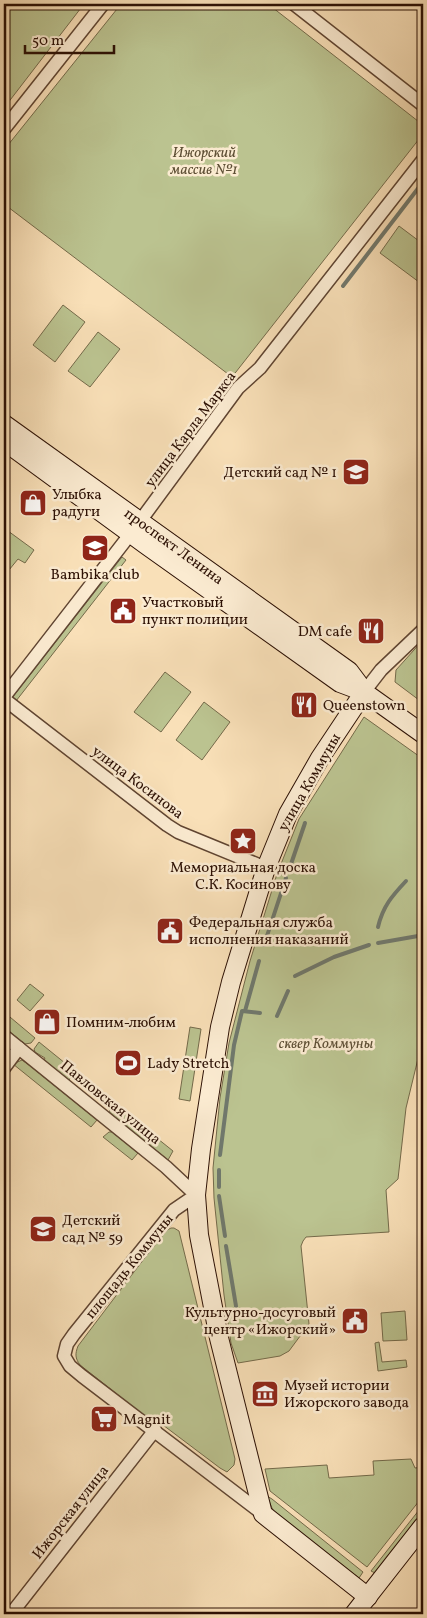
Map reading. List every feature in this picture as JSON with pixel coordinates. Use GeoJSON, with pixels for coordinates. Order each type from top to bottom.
{"type":"FeatureCollection","features":[{"type":"Feature","properties":{"kind":"street"},"geometry":{"type":"LineString","coordinates":[[4,129],[103,4]]}},
{"type":"Feature","properties":{"kind":"street"},"geometry":{"type":"LineString","coordinates":[[294,4],[423,105]]}},
{"type":"Feature","properties":{"kind":"street","name":"улица Карла Маркса"},"geometry":{"type":"LineString","coordinates":[[4,698],[135,528],[238,388],[260,368],[423,160]]}},
{"type":"Feature","properties":{"kind":"street","name":"проспект Ленина"},"geometry":{"type":"LineString","coordinates":[[4,424],[135,528]]}},
{"type":"Feature","properties":{"kind":"street","name":"проспект Ленина"},"geometry":{"type":"LineString","coordinates":[[4,441],[349,671],[364,692],[423,734]]}},
{"type":"Feature","properties":{"kind":"street","name":"улица Коммуны"},"geometry":{"type":"LineString","coordinates":[[196,1195],[220,1027],[231,982],[266,868],[288,814],[320,758],[381,670],[423,630]]}},
{"type":"Feature","properties":{"kind":"street","name":"улица Косинова"},"geometry":{"type":"LineString","coordinates":[[4,698],[167,825],[178,832],[266,868]]}},
{"type":"Feature","properties":{"kind":"street","name":"Павловская улица"},"geometry":{"type":"LineString","coordinates":[[4,1036],[166,1167],[196,1195]]}},
{"type":"Feature","properties":{"kind":"street"},"geometry":{"type":"LineString","coordinates":[[4,1068],[19,1048]]}},
{"type":"Feature","properties":{"kind":"street","name":"площадь Коммуны"},"geometry":{"type":"LineString","coordinates":[[263,1514],[218,1338],[199,1235],[196,1195],[174,1210],[74,1334],[67,1344],[64,1356],[70,1366],[82,1376],[155,1430],[368,1597]]}},
{"type":"Feature","properties":{"kind":"street","name":"Ижорская улица"},"geometry":{"type":"LineString","coordinates":[[11,1614],[155,1430]]}},
{"type":"Feature","properties":{"kind":"street"},"geometry":{"type":"LineString","coordinates":[[354,1614],[423,1526]]}},
{"type":"Feature","properties":{"kind":"green space"},"geometry":{"type":"Polygon","coordinates":[[[4,4],[84,4],[4,108],[4,4]]]}},
{"type":"Feature","properties":{"kind":"green space","name":"Ижорский массив №1"},"geometry":{"type":"Polygon","coordinates":[[[121,4],[268,4],[423,125],[423,134],[232,377],[4,204],[4,150],[121,4]]]}},
{"type":"Feature","properties":{"kind":"green space"},"geometry":{"type":"Polygon","coordinates":[[[399,226],[423,244],[423,285],[380,253],[399,226]]]}},
{"type":"Feature","properties":{"kind":"green space"},"geometry":{"type":"Polygon","coordinates":[[[63,305],[85,322],[55,362],[33,345],[63,305]]]}},
{"type":"Feature","properties":{"kind":"green space"},"geometry":{"type":"Polygon","coordinates":[[[98,332],[120,349],[90,387],[68,371],[98,332]]]}},
{"type":"Feature","properties":{"kind":"green space"},"geometry":{"type":"Polygon","coordinates":[[[4,528],[34,550],[25,563],[18,559],[9,570],[4,565],[4,528]]]}},
{"type":"Feature","properties":{"kind":"green space"},"geometry":{"type":"Polygon","coordinates":[[[122,557],[126,560],[16,701],[12,698],[122,557]]]}},
{"type":"Feature","properties":{"kind":"green space"},"geometry":{"type":"Polygon","coordinates":[[[423,640],[423,703],[395,682],[396,670],[423,640]]]}},
{"type":"Feature","properties":{"kind":"green space"},"geometry":{"type":"Polygon","coordinates":[[[165,672],[191,692],[161,732],[134,712],[165,672]]]}},
{"type":"Feature","properties":{"kind":"green space"},"geometry":{"type":"Polygon","coordinates":[[[204,702],[230,722],[202,760],[176,740],[204,702]]]}},
{"type":"Feature","properties":{"kind":"green space","name":"сквер Коммуны"},"geometry":{"type":"Polygon","coordinates":[[[364,717],[423,759],[423,1038],[406,1108],[398,1179],[386,1190],[389,1232],[306,1237],[301,1246],[309,1324],[289,1351],[280,1356],[238,1363],[231,1343],[224,1295],[214,1198],[213,1168],[220,1098],[229,1043],[250,961],[277,874],[299,819],[364,717]]]}},
{"type":"Feature","properties":{"kind":"green space"},"geometry":{"type":"Polygon","coordinates":[[[30,984],[44,995],[30,1011],[17,1000],[30,984]]]}},
{"type":"Feature","properties":{"kind":"green space"},"geometry":{"type":"Polygon","coordinates":[[[4,1012],[35,1038],[31,1043],[25,1044],[4,1027],[4,1012]]]}},
{"type":"Feature","properties":{"kind":"green space"},"geometry":{"type":"Polygon","coordinates":[[[190,1027],[201,1029],[190,1101],[179,1099],[190,1027]]]}},
{"type":"Feature","properties":{"kind":"green space"},"geometry":{"type":"Polygon","coordinates":[[[39,1042],[76,1072],[69,1080],[44,1060],[45,1058],[35,1052],[34,1049],[39,1042]]]}},
{"type":"Feature","properties":{"kind":"green space"},"geometry":{"type":"Polygon","coordinates":[[[22,1060],[97,1120],[91,1127],[13,1064],[22,1060]]]}},
{"type":"Feature","properties":{"kind":"green space"},"geometry":{"type":"Polygon","coordinates":[[[112,1102],[173,1151],[168,1160],[110,1113],[109,1108],[112,1102]]]}},
{"type":"Feature","properties":{"kind":"green space"},"geometry":{"type":"Polygon","coordinates":[[[112,1132],[138,1153],[132,1160],[103,1137],[112,1132]]]}},
{"type":"Feature","properties":{"kind":"green space"},"geometry":{"type":"Polygon","coordinates":[[[171,1228],[179,1231],[235,1459],[234,1465],[227,1472],[155,1419],[151,1421],[80,1365],[76,1358],[78,1346],[165,1231],[171,1228]]]}},
{"type":"Feature","properties":{"kind":"green space"},"geometry":{"type":"Polygon","coordinates":[[[405,1311],[407,1340],[383,1341],[381,1313],[405,1311]]]}},
{"type":"Feature","properties":{"kind":"green space"},"geometry":{"type":"Polygon","coordinates":[[[379,1342],[382,1362],[406,1360],[407,1367],[378,1371],[375,1343],[379,1342]]]}},
{"type":"Feature","properties":{"kind":"green space"},"geometry":{"type":"Polygon","coordinates":[[[411,1459],[415,1468],[423,1467],[423,1496],[367,1567],[270,1491],[265,1469],[327,1465],[329,1478],[374,1475],[373,1461],[411,1459]]]}},
{"type":"Feature","properties":{"kind":"green space"},"geometry":{"type":"Polygon","coordinates":[[[267,1496],[363,1572],[359,1578],[276,1514],[267,1496]]]}},
{"type":"Feature","properties":{"kind":"green space"},"geometry":{"type":"Polygon","coordinates":[[[423,1505],[423,1511],[375,1573],[371,1571],[423,1505]]]}},
{"type":"Feature","properties":{"kind":"waterway"},"geometry":{"type":"LineString","coordinates":[[343,286],[423,182]]}},
{"type":"Feature","properties":{"kind":"waterway"},"geometry":{"type":"LineString","coordinates":[[289,870],[305,823]]}},
{"type":"Feature","properties":{"kind":"waterway"},"geometry":{"type":"LineString","coordinates":[[264,945],[286,878]]}},
{"type":"Feature","properties":{"kind":"waterway"},"geometry":{"type":"LineString","coordinates":[[378,927],[389,902],[406,881]]}},
{"type":"Feature","properties":{"kind":"waterway"},"geometry":{"type":"LineString","coordinates":[[378,943],[418,936]]}},
{"type":"Feature","properties":{"kind":"waterway"},"geometry":{"type":"LineString","coordinates":[[295,976],[334,957],[369,945]]}},
{"type":"Feature","properties":{"kind":"waterway"},"geometry":{"type":"LineString","coordinates":[[245,1011],[259,961]]}},
{"type":"Feature","properties":{"kind":"waterway"},"geometry":{"type":"LineString","coordinates":[[277,1016],[288,991]]}},
{"type":"Feature","properties":{"kind":"waterway"},"geometry":{"type":"LineString","coordinates":[[220,1155],[234,1045],[242,1011],[260,1013]]}},
{"type":"Feature","properties":{"kind":"waterway"},"geometry":{"type":"LineString","coordinates":[[219,1170],[219,1187]]}},
{"type":"Feature","properties":{"kind":"waterway"},"geometry":{"type":"LineString","coordinates":[[219,1196],[225,1236]]}},
{"type":"Feature","properties":{"kind":"waterway"},"geometry":{"type":"LineString","coordinates":[[226,1246],[236,1306]]}},
{"type":"Feature","properties":{"kind":"place","name":"Детский сад № 1"},"geometry":{"type":"Point","coordinates":[356,472]}},
{"type":"Feature","properties":{"kind":"place","name":"Улыбка радуги"},"geometry":{"type":"Point","coordinates":[33,503]}},
{"type":"Feature","properties":{"kind":"place","name":"Bambika club"},"geometry":{"type":"Point","coordinates":[95,548]}},
{"type":"Feature","properties":{"kind":"place","name":"Участковый пункт полиции"},"geometry":{"type":"Point","coordinates":[123,611]}},
{"type":"Feature","properties":{"kind":"place","name":"DM cafe"},"geometry":{"type":"Point","coordinates":[371,631]}},
{"type":"Feature","properties":{"kind":"place","name":"Queenstown"},"geometry":{"type":"Point","coordinates":[304,705]}},
{"type":"Feature","properties":{"kind":"place","name":"Мемориальная доска С.К. Косинову"},"geometry":{"type":"Point","coordinates":[243,841]}},
{"type":"Feature","properties":{"kind":"place","name":"Федеральная служба исполнения наказаний"},"geometry":{"type":"Point","coordinates":[170,931]}},
{"type":"Feature","properties":{"kind":"place","name":"Помним-любим"},"geometry":{"type":"Point","coordinates":[47,1022]}},
{"type":"Feature","properties":{"kind":"place","name":"Lady Stretch"},"geometry":{"type":"Point","coordinates":[128,1063]}},
{"type":"Feature","properties":{"kind":"place","name":"Детский сад № 59"},"geometry":{"type":"Point","coordinates":[43,1229]}},
{"type":"Feature","properties":{"kind":"place","name":"Культурно-досуговый центр «Ижорский»"},"geometry":{"type":"Point","coordinates":[355,1321]}},
{"type":"Feature","properties":{"kind":"place","name":"Музей истории Ижорского завода"},"geometry":{"type":"Point","coordinates":[265,1394]}},
{"type":"Feature","properties":{"kind":"place","name":"Magnit"},"geometry":{"type":"Point","coordinates":[104,1419]}}]}
